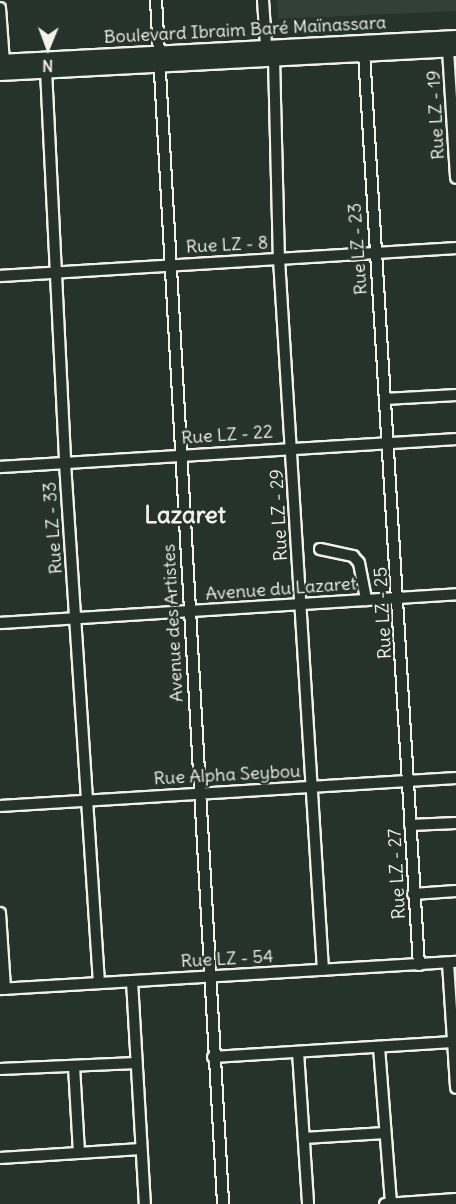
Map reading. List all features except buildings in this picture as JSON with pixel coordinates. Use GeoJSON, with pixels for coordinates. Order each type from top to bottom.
{"type":"FeatureCollection","features":[{"type":"Feature","properties":{"kind":"main road","name":"Boulevard Ibraim Baré Maïnassara"},"geometry":{"type":"LineString","coordinates":[[1,66],[46,70],[266,45],[456,38]]}},
{"type":"Feature","properties":{"kind":"main road","name":"Boulevard Ibraim Baré Maïnassara"},"geometry":{"type":"LineString","coordinates":[[1,66],[159,58],[274,58],[452,50]]}},
{"type":"Feature","properties":{"kind":"street","name":"Avenue des Artistes"},"geometry":{"type":"LineString","coordinates":[[156,0],[183,454],[188,611],[223,1204]]}},
{"type":"Feature","properties":{"kind":"street"},"geometry":{"type":"LineString","coordinates":[[263,0],[266,45]]}},
{"type":"Feature","properties":{"kind":"street"},"geometry":{"type":"LineString","coordinates":[[0,8],[1,66]]}},
{"type":"Feature","properties":{"kind":"street","name":"Rue LZ - 19"},"geometry":{"type":"LineString","coordinates":[[452,50],[456,178]]}},
{"type":"Feature","properties":{"kind":"street","name":"Rue LZ - 23"},"geometry":{"type":"LineString","coordinates":[[364,53],[386,444]]}},
{"type":"Feature","properties":{"kind":"street","name":"Rue LZ - 29"},"geometry":{"type":"LineString","coordinates":[[274,58],[279,259],[323,970]]}},
{"type":"Feature","properties":{"kind":"street","name":"Rue LZ - 33"},"geometry":{"type":"LineString","coordinates":[[46,70],[54,273],[65,463],[77,618],[99,983]]}},
{"type":"Feature","properties":{"kind":"street","name":"Rue LZ - 8"},"geometry":{"type":"LineString","coordinates":[[0,276],[456,248]]}},
{"type":"Feature","properties":{"kind":"street"},"geometry":{"type":"LineString","coordinates":[[385,399],[456,395]]}},
{"type":"Feature","properties":{"kind":"street","name":"Rue LZ - 22"},"geometry":{"type":"LineString","coordinates":[[0,467],[456,439]]}},
{"type":"Feature","properties":{"kind":"street","name":"Rue LZ - 25"},"geometry":{"type":"LineString","coordinates":[[386,444],[400,597],[407,781]]}},
{"type":"Feature","properties":{"kind":"street"},"geometry":{"type":"LineString","coordinates":[[320,549],[353,556],[359,563],[366,600]]}},
{"type":"Feature","properties":{"kind":"street","name":"Avenue du Lazaret"},"geometry":{"type":"LineString","coordinates":[[0,623],[456,594]]}},
{"type":"Feature","properties":{"kind":"street","name":"Rue Alpha Seybou"},"geometry":{"type":"LineString","coordinates":[[0,806],[456,778]]}},
{"type":"Feature","properties":{"kind":"street","name":"Rue LZ - 27"},"geometry":{"type":"LineString","coordinates":[[407,781],[419,965]]}},
{"type":"Feature","properties":{"kind":"street"},"geometry":{"type":"LineString","coordinates":[[410,825],[456,823]]}},
{"type":"Feature","properties":{"kind":"street"},"geometry":{"type":"LineString","coordinates":[[413,894],[456,891]]}},
{"type":"Feature","properties":{"kind":"street"},"geometry":{"type":"LineString","coordinates":[[0,913],[2,989]]}},
{"type":"Feature","properties":{"kind":"street"},"geometry":{"type":"LineString","coordinates":[[452,963],[456,1088]]}},
{"type":"Feature","properties":{"kind":"street","name":"Rue LZ - 54"},"geometry":{"type":"LineString","coordinates":[[2,989],[452,963]]}},
{"type":"Feature","properties":{"kind":"street"},"geometry":{"type":"LineString","coordinates":[[132,981],[145,1204]]}},
{"type":"Feature","properties":{"kind":"street"},"geometry":{"type":"LineString","coordinates":[[213,1057],[453,1042]]}},
{"type":"Feature","properties":{"kind":"street"},"geometry":{"type":"LineString","coordinates":[[379,1047],[391,1204]]}},
{"type":"Feature","properties":{"kind":"street"},"geometry":{"type":"LineString","coordinates":[[298,1052],[308,1204]]}},
{"type":"Feature","properties":{"kind":"street"},"geometry":{"type":"LineString","coordinates":[[0,1069],[136,1063]]}},
{"type":"Feature","properties":{"kind":"street"},"geometry":{"type":"LineString","coordinates":[[74,1066],[79,1153]]}},
{"type":"Feature","properties":{"kind":"street"},"geometry":{"type":"LineString","coordinates":[[304,1138],[386,1133]]}},
{"type":"Feature","properties":{"kind":"street"},"geometry":{"type":"LineString","coordinates":[[0,1158],[141,1149]]}},
{"type":"Feature","properties":{"kind":"street"},"geometry":{"type":"LineString","coordinates":[[385,1204],[456,1199]]}},
{"type":"Feature","properties":{"kind":"shaded area"},"geometry":{"type":"Polygon","coordinates":[[[277,0],[456,0],[456,11],[278,19],[277,0]]]}},
{"type":"Feature","properties":{"kind":"district","name":"Lazaret"},"geometry":{"type":"Point","coordinates":[185,515]}}]}
